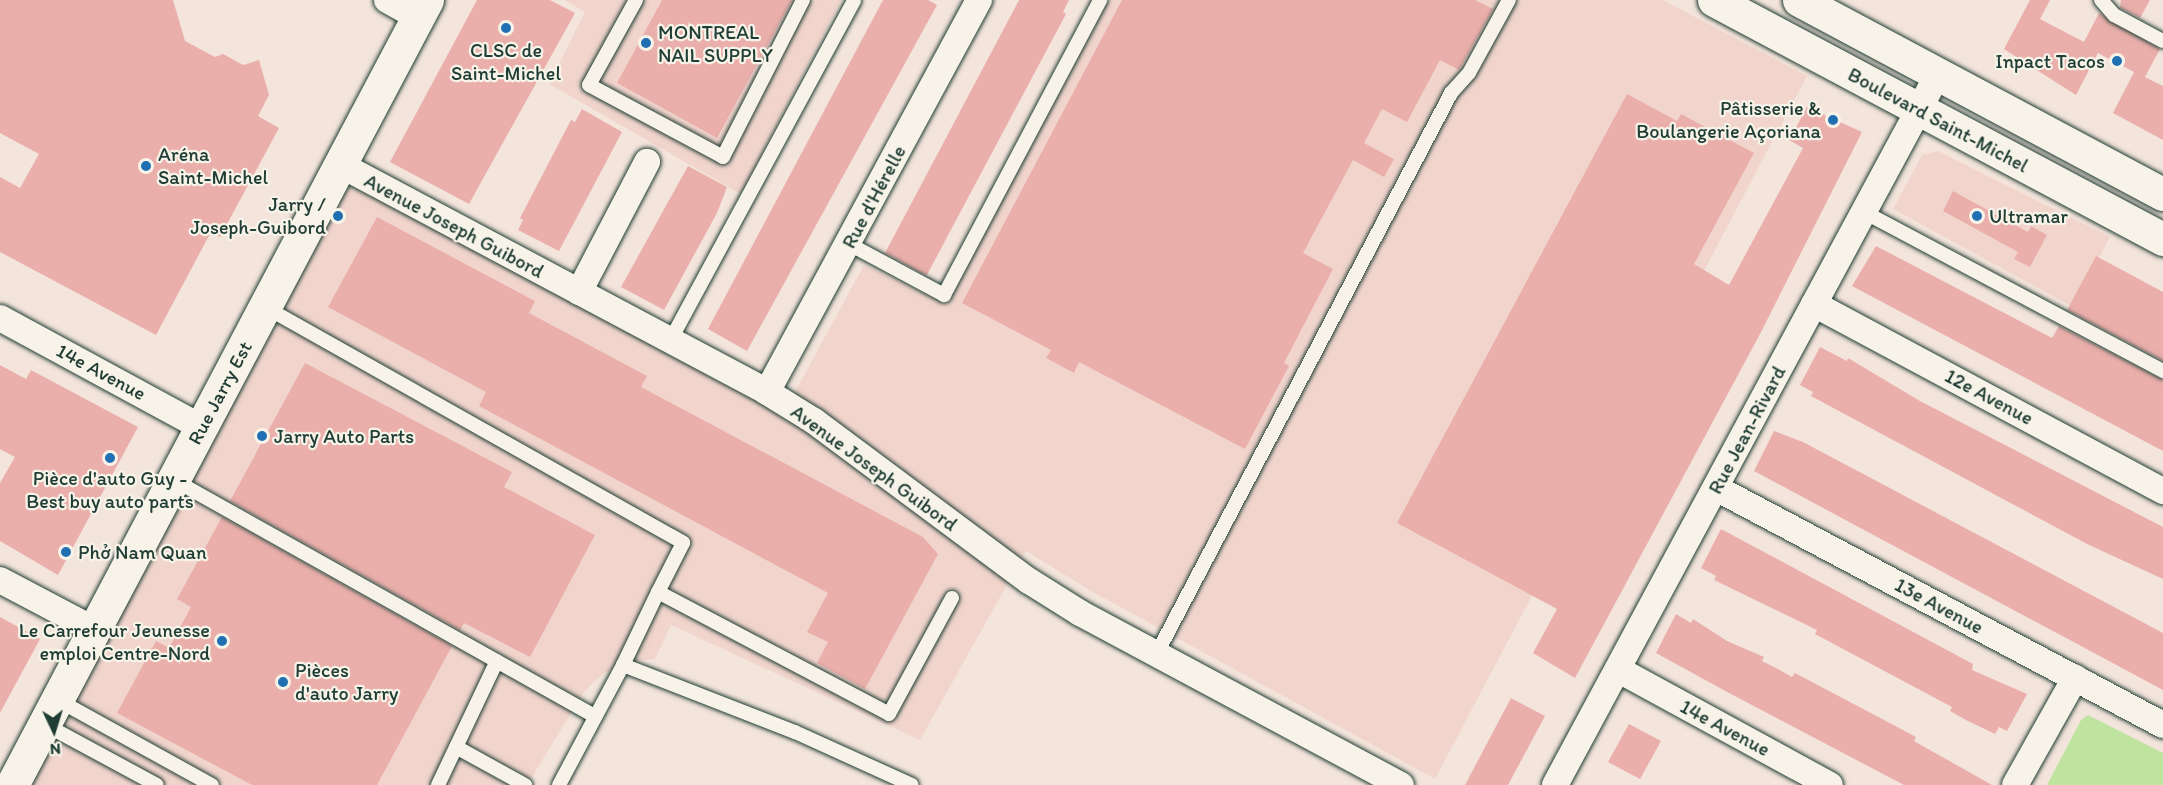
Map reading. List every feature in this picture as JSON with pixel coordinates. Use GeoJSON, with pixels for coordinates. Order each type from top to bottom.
{"type":"FeatureCollection","features":[{"type":"Feature","properties":{"kind":"main road","name":"Boulevard Saint-Michel"},"geometry":{"type":"LineString","coordinates":[[1714,0],[2163,239]]}},
{"type":"Feature","properties":{"kind":"main road","name":"Boulevard Saint-Michel"},"geometry":{"type":"LineString","coordinates":[[1799,0],[2163,194]]}},
{"type":"Feature","properties":{"kind":"main road","name":"Rue Jarry Est"},"geometry":{"type":"LineString","coordinates":[[12,785],[93,629],[203,428],[339,164],[423,8]]}},
{"type":"Feature","properties":{"kind":"street"},"geometry":{"type":"LineString","coordinates":[[387,0],[423,8]]}},
{"type":"Feature","properties":{"kind":"street","name":"Rue d'Hérelle"},"geometry":{"type":"LineString","coordinates":[[767,392],[979,0]]}},
{"type":"Feature","properties":{"kind":"street","name":"Rue Jean-Rivard"},"geometry":{"type":"LineString","coordinates":[[1555,785],[1619,670],[1938,74]]}},
{"type":"Feature","properties":{"kind":"street"},"geometry":{"type":"LineString","coordinates":[[579,292],[647,162]]}},
{"type":"Feature","properties":{"kind":"street","name":"Avenue Joseph Guibord"},"geometry":{"type":"LineString","coordinates":[[339,164],[767,392],[814,420],[1029,581],[1156,655],[1401,785]]}},
{"type":"Feature","properties":{"kind":"street","name":"12e Avenue"},"geometry":{"type":"LineString","coordinates":[[1814,304],[2163,491]]}},
{"type":"Feature","properties":{"kind":"street","name":"14e Avenue"},"geometry":{"type":"LineString","coordinates":[[0,318],[203,428]]}},
{"type":"Feature","properties":{"kind":"street","name":"13e Avenue"},"geometry":{"type":"LineString","coordinates":[[1716,488],[2163,725]]}},
{"type":"Feature","properties":{"kind":"street"},"geometry":{"type":"LineString","coordinates":[[0,580],[93,629]]}},
{"type":"Feature","properties":{"kind":"street","name":"14e Avenue"},"geometry":{"type":"LineString","coordinates":[[1619,670],[1830,785]]}},
{"type":"Feature","properties":{"kind":"street"},"geometry":{"type":"LineString","coordinates":[[2014,785],[2074,678]]}},
{"type":"Feature","properties":{"kind":"lane"},"geometry":{"type":"LineString","coordinates":[[636,0],[589,85],[723,157],[803,0]]}},
{"type":"Feature","properties":{"kind":"lane"},"geometry":{"type":"LineString","coordinates":[[670,341],[854,0]]}},
{"type":"Feature","properties":{"kind":"lane"},"geometry":{"type":"LineString","coordinates":[[849,244],[944,295],[1100,0]]}},
{"type":"Feature","properties":{"kind":"lane"},"geometry":{"type":"LineString","coordinates":[[1156,655],[1451,93],[1469,73],[1509,0]]}},
{"type":"Feature","properties":{"kind":"lane"},"geometry":{"type":"LineString","coordinates":[[2101,0],[2114,15],[2163,41]]}},
{"type":"Feature","properties":{"kind":"lane"},"geometry":{"type":"LineString","coordinates":[[1864,212],[2163,371]]}},
{"type":"Feature","properties":{"kind":"lane"},"geometry":{"type":"LineString","coordinates":[[265,307],[683,543],[623,665],[559,785]]}},
{"type":"Feature","properties":{"kind":"lane"},"geometry":{"type":"LineString","coordinates":[[174,480],[595,716]]}},
{"type":"Feature","properties":{"kind":"lane"},"geometry":{"type":"LineString","coordinates":[[658,592],[889,714],[952,598]]}},
{"type":"Feature","properties":{"kind":"lane"},"geometry":{"type":"LineString","coordinates":[[438,785],[497,661]]}},
{"type":"Feature","properties":{"kind":"lane"},"geometry":{"type":"LineString","coordinates":[[623,665],[795,732],[912,785]]}},
{"type":"Feature","properties":{"kind":"lane"},"geometry":{"type":"LineString","coordinates":[[50,712],[157,785]]}},
{"type":"Feature","properties":{"kind":"lane"},"geometry":{"type":"LineString","coordinates":[[50,712],[212,785]]}},
{"type":"Feature","properties":{"kind":"lane"},"geometry":{"type":"LineString","coordinates":[[456,747],[525,785]]}},
{"type":"Feature","properties":{"kind":"shaded area"},"geometry":{"type":"Polygon","coordinates":[[[564,0],[841,0],[741,194],[549,84],[585,12],[564,0]]]}},
{"type":"Feature","properties":{"kind":"shaded area"},"geometry":{"type":"Polygon","coordinates":[[[1092,0],[1663,0],[1807,76],[1435,779],[1091,591],[1026,551],[920,740],[671,625],[655,659],[627,662],[601,675],[584,692],[527,785],[12,785],[339,164],[789,403],[864,265],[935,299],[1092,0]]]}},
{"type":"Feature","properties":{"kind":"shaded area"},"geometry":{"type":"Polygon","coordinates":[[[1938,151],[2110,237],[2073,307],[1893,209],[1922,155],[1938,151]]]}},
{"type":"Feature","properties":{"kind":"green space"},"geometry":{"type":"Polygon","coordinates":[[[2088,715],[2163,753],[2163,785],[2047,785],[2081,720],[2088,715]]]}},
{"type":"Feature","properties":{"kind":"building","name":"Aréna Saint-Michel"},"geometry":{"type":"Polygon","coordinates":[[[0,0],[173,0],[185,41],[215,57],[223,54],[243,65],[259,60],[269,95],[258,116],[279,128],[220,237],[211,232],[156,335],[0,252],[0,177],[20,188],[39,154],[0,133],[0,0]]]}},
{"type":"Feature","properties":{"kind":"building"},"geometry":{"type":"Polygon","coordinates":[[[477,0],[550,0],[575,13],[469,204],[390,162],[477,0]]]}},
{"type":"Feature","properties":{"kind":"building"},"geometry":{"type":"Polygon","coordinates":[[[662,0],[792,0],[717,138],[617,83],[662,0]]]}},
{"type":"Feature","properties":{"kind":"building"},"geometry":{"type":"Polygon","coordinates":[[[883,0],[928,0],[937,5],[747,351],[708,329],[883,0]]]}},
{"type":"Feature","properties":{"kind":"building"},"geometry":{"type":"Polygon","coordinates":[[[1019,0],[1069,0],[1063,12],[1066,14],[927,275],[923,274],[885,253],[1019,0]]]}},
{"type":"Feature","properties":{"kind":"building"},"geometry":{"type":"Polygon","coordinates":[[[1122,0],[1475,0],[1493,9],[1459,70],[1440,60],[1407,122],[1382,109],[1364,143],[1394,159],[1384,177],[1353,160],[1303,253],[1333,269],[1284,363],[1289,366],[1245,449],[1079,362],[1074,373],[1046,358],[1051,350],[962,303],[1122,0]]]}},
{"type":"Feature","properties":{"kind":"building"},"geometry":{"type":"Polygon","coordinates":[[[2030,0],[2050,0],[2040,19],[2084,42],[2099,13],[2160,49],[2145,77],[2163,86],[2163,140],[2113,113],[2134,72],[2098,53],[2076,95],[2004,49],[2030,0]]]}},
{"type":"Feature","properties":{"kind":"building"},"geometry":{"type":"Polygon","coordinates":[[[2121,0],[2150,0],[2140,18],[2120,8],[2121,0]]]}},
{"type":"Feature","properties":{"kind":"building"},"geometry":{"type":"Polygon","coordinates":[[[1627,94],[1677,121],[1681,114],[1754,153],[1694,264],[1729,285],[1803,148],[1789,140],[1807,107],[1862,132],[1760,334],[1575,678],[1533,653],[1557,609],[1397,523],[1627,94]]]}},
{"type":"Feature","properties":{"kind":"building"},"geometry":{"type":"Polygon","coordinates":[[[582,109],[622,132],[559,251],[518,230],[523,220],[520,218],[571,120],[575,122],[582,109]]]}},
{"type":"Feature","properties":{"kind":"building"},"geometry":{"type":"Polygon","coordinates":[[[688,166],[727,187],[717,213],[664,310],[621,287],[688,166]]]}},
{"type":"Feature","properties":{"kind":"building"},"geometry":{"type":"Polygon","coordinates":[[[1953,191],[2028,232],[2031,226],[2047,235],[2030,267],[2014,259],[2018,252],[1943,211],[1953,191]]]}},
{"type":"Feature","properties":{"kind":"building"},"geometry":{"type":"Polygon","coordinates":[[[377,217],[535,301],[529,313],[647,376],[641,387],[923,537],[938,554],[865,689],[817,663],[828,642],[807,632],[828,593],[479,406],[486,392],[328,307],[377,217]]]}},
{"type":"Feature","properties":{"kind":"building"},"geometry":{"type":"Polygon","coordinates":[[[1876,246],[2052,338],[2059,326],[2163,380],[2163,451],[1852,286],[1876,246]]]}},
{"type":"Feature","properties":{"kind":"building"},"geometry":{"type":"Polygon","coordinates":[[[2096,256],[2163,292],[2163,361],[2067,310],[2096,256]]]}},
{"type":"Feature","properties":{"kind":"building"},"geometry":{"type":"Polygon","coordinates":[[[1820,347],[1847,361],[1848,358],[1920,401],[2163,527],[2163,579],[2087,544],[1811,396],[1813,392],[1800,385],[1820,347]]]}},
{"type":"Feature","properties":{"kind":"building"},"geometry":{"type":"Polygon","coordinates":[[[305,363],[512,472],[504,487],[595,535],[530,657],[464,623],[460,630],[230,501],[305,363]]]}},
{"type":"Feature","properties":{"kind":"building"},"geometry":{"type":"Polygon","coordinates":[[[0,365],[26,379],[31,370],[138,427],[58,575],[0,541],[0,483],[15,457],[0,449],[0,365]]]}},
{"type":"Feature","properties":{"kind":"building"},"geometry":{"type":"Polygon","coordinates":[[[1774,431],[1803,442],[2163,633],[2163,690],[1754,471],[1774,431]]]}},
{"type":"Feature","properties":{"kind":"building","name":"Pièces d'auto Jarry"},"geometry":{"type":"Polygon","coordinates":[[[222,517],[452,646],[377,785],[252,785],[117,713],[156,641],[169,648],[191,607],[177,599],[222,517]]]}},
{"type":"Feature","properties":{"kind":"building"},"geometry":{"type":"Polygon","coordinates":[[[1721,529],[1973,664],[1972,670],[2027,694],[2007,731],[1999,727],[1995,734],[1966,720],[1950,711],[1952,707],[1815,634],[1817,630],[1714,580],[1716,576],[1701,568],[1721,529]]]}},
{"type":"Feature","properties":{"kind":"building"},"geometry":{"type":"Polygon","coordinates":[[[1676,614],[1691,623],[1693,619],[1727,641],[1764,657],[1762,661],[1792,677],[1795,673],[1916,737],[1914,741],[1992,785],[1904,785],[1729,693],[1656,653],[1676,614]]]}},
{"type":"Feature","properties":{"kind":"building"},"geometry":{"type":"Polygon","coordinates":[[[0,617],[40,639],[0,713],[0,617]]]}},
{"type":"Feature","properties":{"kind":"building"},"geometry":{"type":"Polygon","coordinates":[[[1511,698],[1545,716],[1508,785],[1465,785],[1511,698]]]}},
{"type":"Feature","properties":{"kind":"building"},"geometry":{"type":"Polygon","coordinates":[[[1629,724],[1661,741],[1640,779],[1608,762],[1629,724]]]}},
{"type":"Feature","properties":{"kind":"place","name":"CLSC de Saint-Michel"},"geometry":{"type":"Point","coordinates":[506,28]}},
{"type":"Feature","properties":{"kind":"place","name":"MONTREAL NAIL SUPPLY"},"geometry":{"type":"Point","coordinates":[646,43]}},
{"type":"Feature","properties":{"kind":"place","name":"Inpact Tacos"},"geometry":{"type":"Point","coordinates":[2117,61]}},
{"type":"Feature","properties":{"kind":"place","name":"Pâtisserie & Boulangerie Açoriana"},"geometry":{"type":"Point","coordinates":[1833,120]}},
{"type":"Feature","properties":{"kind":"place","name":"Aréna Saint-Michel"},"geometry":{"type":"Point","coordinates":[146,166]}},
{"type":"Feature","properties":{"kind":"place","name":"Jarry / Joseph-Guibord"},"geometry":{"type":"Point","coordinates":[338,216]}},
{"type":"Feature","properties":{"kind":"place","name":"Ultramar"},"geometry":{"type":"Point","coordinates":[1977,216]}},
{"type":"Feature","properties":{"kind":"place","name":"Jarry Auto Parts"},"geometry":{"type":"Point","coordinates":[262,436]}},
{"type":"Feature","properties":{"kind":"place","name":"Pièce d'auto Guy - Best buy auto parts"},"geometry":{"type":"Point","coordinates":[110,458]}},
{"type":"Feature","properties":{"kind":"place","name":"Phở Nam Quan"},"geometry":{"type":"Point","coordinates":[66,552]}},
{"type":"Feature","properties":{"kind":"place","name":"Le Carrefour Jeunesse emploi Centre-Nord"},"geometry":{"type":"Point","coordinates":[222,641]}},
{"type":"Feature","properties":{"kind":"place","name":"Pièces d'auto Jarry"},"geometry":{"type":"Point","coordinates":[283,682]}}]}
